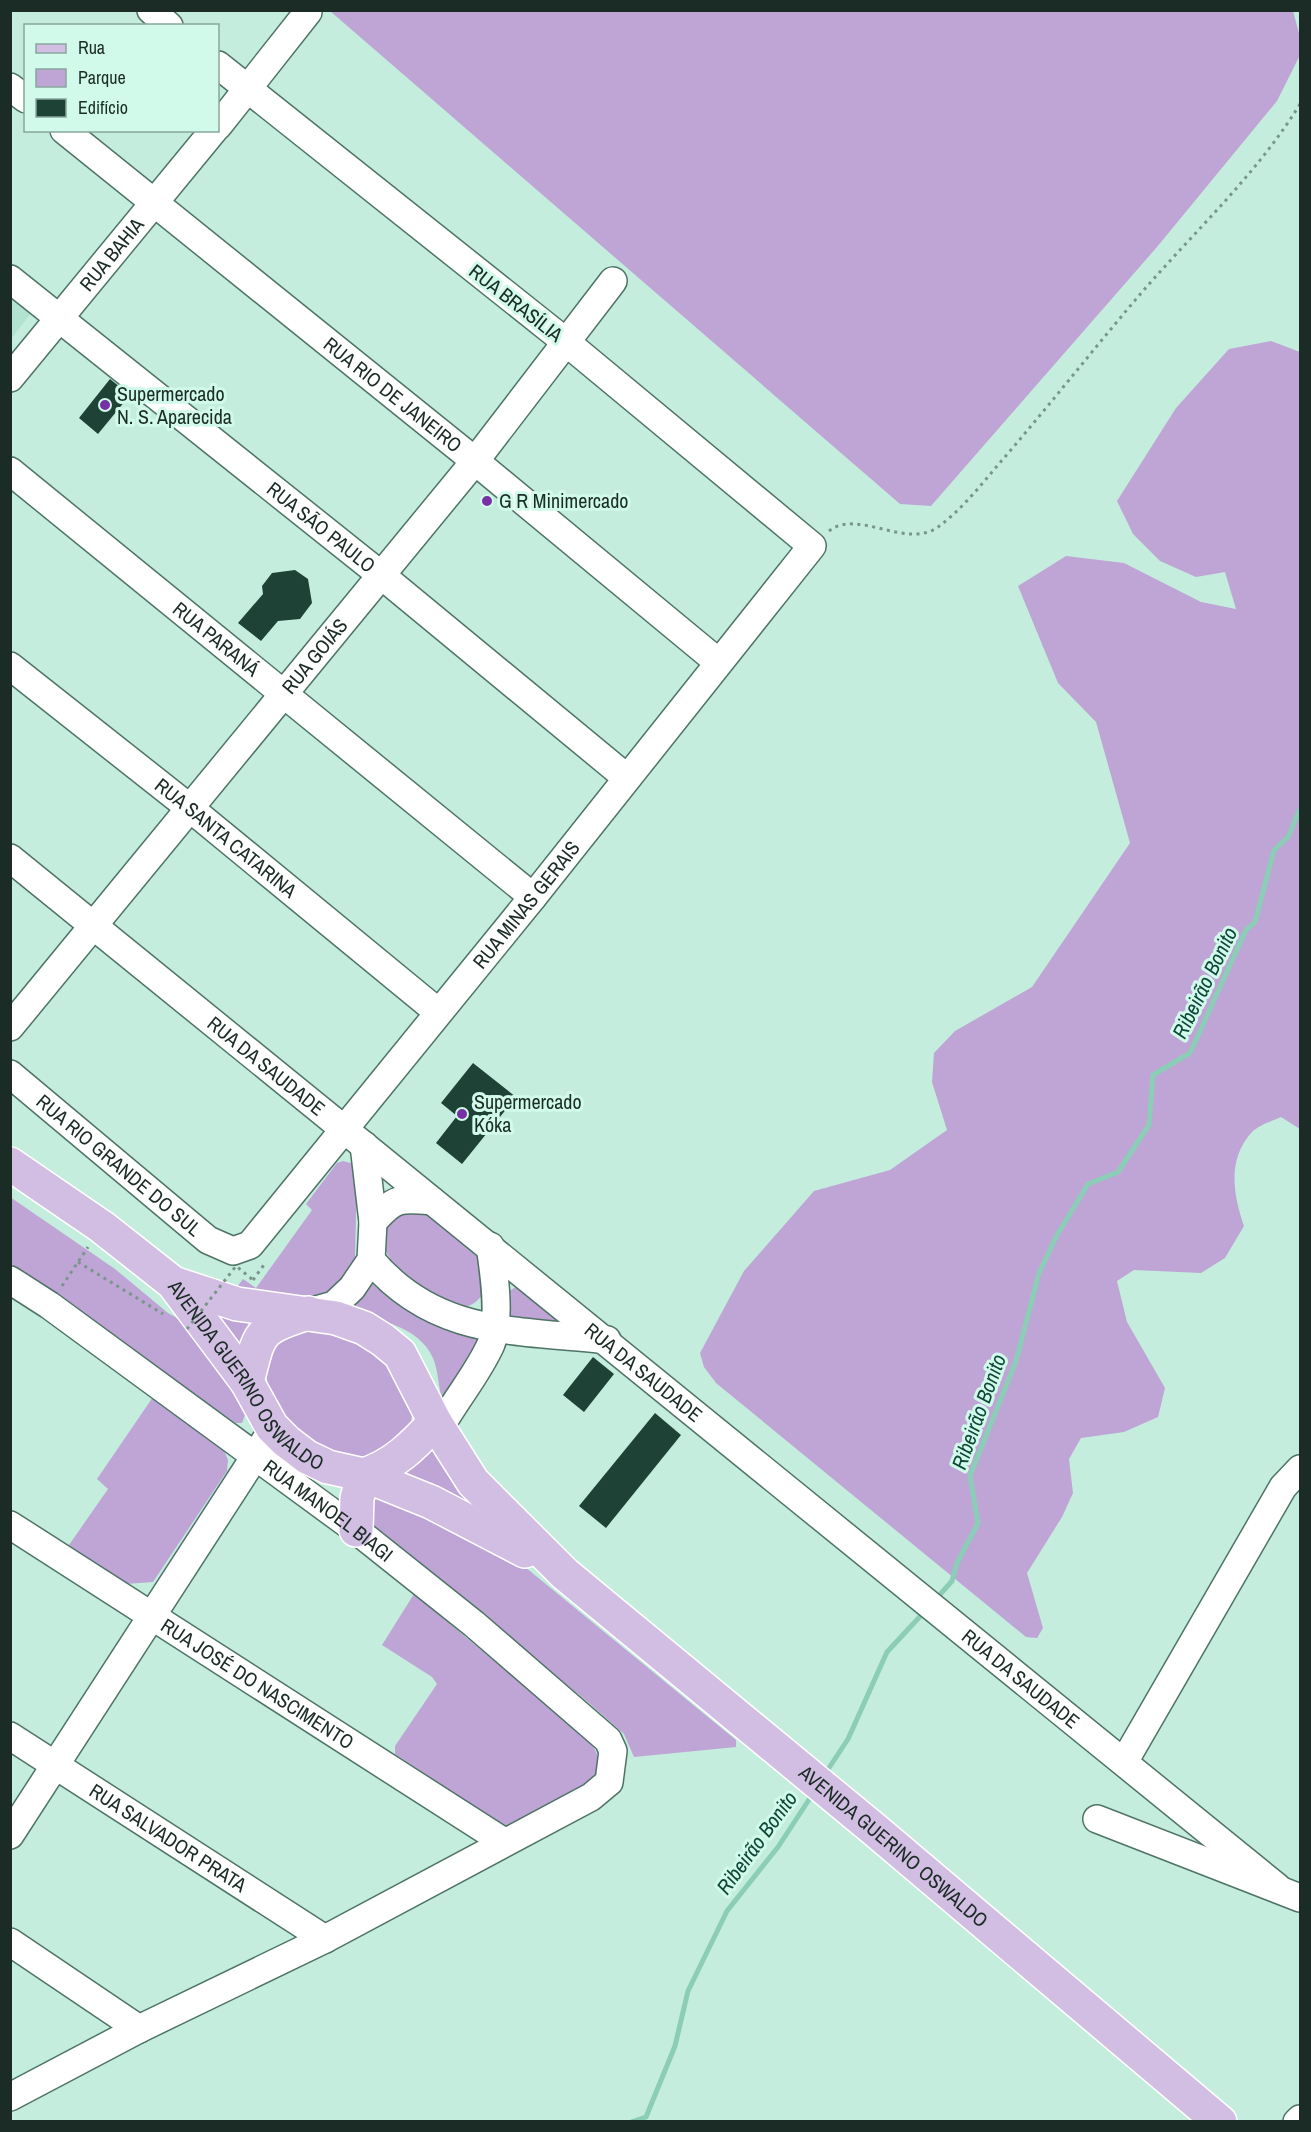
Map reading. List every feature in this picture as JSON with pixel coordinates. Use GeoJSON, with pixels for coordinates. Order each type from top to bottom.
{"type":"FeatureCollection","features":[{"type":"Feature","properties":{"kind":"main road"},"geometry":{"type":"LineString","coordinates":[[10,1164],[102,1227],[173,1283]]}},
{"type":"Feature","properties":{"kind":"main road","name":"AVENIDA GUERINO OSWALDO"},"geometry":{"type":"LineString","coordinates":[[173,1283],[237,1304],[309,1312],[364,1328],[383,1340],[400,1354],[435,1422],[473,1482],[565,1574],[875,1830],[1220,2121]]}},
{"type":"Feature","properties":{"kind":"main road","name":"AVENIDA GUERINO OSWALDO"},"geometry":{"type":"LineString","coordinates":[[173,1283],[247,1382],[272,1426],[286,1441],[307,1457],[328,1467],[364,1475],[480,1525],[565,1574]]}},
{"type":"Feature","properties":{"kind":"main road"},"geometry":{"type":"LineString","coordinates":[[247,1382],[255,1345],[263,1333],[276,1323],[309,1312]]}},
{"type":"Feature","properties":{"kind":"main road"},"geometry":{"type":"LineString","coordinates":[[356,1530],[357,1498],[364,1475],[379,1470],[409,1450],[435,1422]]}},
{"type":"Feature","properties":{"kind":"street"},"geometry":{"type":"LineString","coordinates":[[151,10],[167,24]]}},
{"type":"Feature","properties":{"kind":"street"},"geometry":{"type":"LineString","coordinates":[[219,125],[308,12]]}},
{"type":"Feature","properties":{"kind":"street","name":"RUA BRASÍLIA"},"geometry":{"type":"LineString","coordinates":[[219,66],[566,342],[812,546]]}},
{"type":"Feature","properties":{"kind":"street"},"geometry":{"type":"LineString","coordinates":[[10,87],[24,98]]}},
{"type":"Feature","properties":{"kind":"street","name":"RUA RIO DE JANEIRO"},"geometry":{"type":"LineString","coordinates":[[66,132],[474,461],[718,662]]}},
{"type":"Feature","properties":{"kind":"street","name":"RUA BAHIA"},"geometry":{"type":"LineString","coordinates":[[10,378],[212,132]]}},
{"type":"Feature","properties":{"kind":"street","name":"RUA SÃO PAULO"},"geometry":{"type":"LineString","coordinates":[[10,279],[381,575],[627,778]]}},
{"type":"Feature","properties":{"kind":"street","name":"RUA GOIÁS"},"geometry":{"type":"LineString","coordinates":[[10,1027],[474,461],[613,281]]}},
{"type":"Feature","properties":{"kind":"street","name":"RUA PARANÁ"},"geometry":{"type":"LineString","coordinates":[[10,471],[533,897]]}},
{"type":"Feature","properties":{"kind":"street","name":"RUA MINAS GERAIS"},"geometry":{"type":"LineString","coordinates":[[233,1251],[250,1245],[354,1137],[438,1012],[533,897],[812,546]]}},
{"type":"Feature","properties":{"kind":"street","name":"RUA SANTA CATARINA"},"geometry":{"type":"LineString","coordinates":[[10,666],[191,809],[438,1012]]}},
{"type":"Feature","properties":{"kind":"street","name":"RUA DA SAUDADE"},"geometry":{"type":"LineString","coordinates":[[10,858],[94,923],[896,1578],[1289,1893]]}},
{"type":"Feature","properties":{"kind":"street","name":"RUA RIO GRANDE DO SUL"},"geometry":{"type":"LineString","coordinates":[[10,1074],[208,1240],[233,1251]]}},
{"type":"Feature","properties":{"kind":"street"},"geometry":{"type":"LineString","coordinates":[[309,1312],[334,1305],[352,1288],[371,1260],[373,1222],[354,1137]]}},
{"type":"Feature","properties":{"kind":"street"},"geometry":{"type":"LineString","coordinates":[[373,1222],[388,1205],[401,1198],[432,1201]]}},
{"type":"Feature","properties":{"kind":"street"},"geometry":{"type":"LineString","coordinates":[[435,1422],[447,1416],[491,1343],[494,1328],[495,1276],[490,1246]]}},
{"type":"Feature","properties":{"kind":"street"},"geometry":{"type":"LineString","coordinates":[[371,1260],[390,1282],[433,1311],[494,1328],[607,1340]]}},
{"type":"Feature","properties":{"kind":"street","name":"RUA MANOEL BIAGI"},"geometry":{"type":"LineString","coordinates":[[10,1280],[49,1305],[258,1456],[356,1530],[474,1624],[608,1740],[613,1751],[609,1782],[591,1797],[504,1842]]}},
{"type":"Feature","properties":{"kind":"street"},"geometry":{"type":"LineString","coordinates":[[10,1835],[258,1456],[272,1426]]}},
{"type":"Feature","properties":{"kind":"street"},"geometry":{"type":"LineString","coordinates":[[1124,1762],[1283,1487],[1300,1469]]}},
{"type":"Feature","properties":{"kind":"street","name":"RUA JOSÉ DO NASCIMENTO"},"geometry":{"type":"LineString","coordinates":[[10,1525],[504,1842]]}},
{"type":"Feature","properties":{"kind":"street","name":"RUA SALVADOR PRATA"},"geometry":{"type":"LineString","coordinates":[[10,1736],[325,1939]]}},
{"type":"Feature","properties":{"kind":"street"},"geometry":{"type":"LineString","coordinates":[[1097,1819],[1289,1893]]}},
{"type":"Feature","properties":{"kind":"street"},"geometry":{"type":"LineString","coordinates":[[10,2097],[139,2030],[325,1939],[504,1842]]}},
{"type":"Feature","properties":{"kind":"street"},"geometry":{"type":"LineString","coordinates":[[10,1942],[139,2030]]}},
{"type":"Feature","properties":{"kind":"path"},"geometry":{"type":"LineString","coordinates":[[812,546],[836,526],[865,526],[913,535],[928,533],[940,525],[975,491],[1132,303],[1211,218],[1300,104]]}},
{"type":"Feature","properties":{"kind":"path"},"geometry":{"type":"LineString","coordinates":[[49,1305],[102,1227]]}},
{"type":"Feature","properties":{"kind":"path"},"geometry":{"type":"LineString","coordinates":[[78,1262],[168,1317]]}},
{"type":"Feature","properties":{"kind":"path"},"geometry":{"type":"LineString","coordinates":[[177,1323],[188,1329],[236,1266],[253,1280]]}},
{"type":"Feature","properties":{"kind":"shaded area"},"geometry":{"type":"Polygon","coordinates":[[[11,296],[31,313],[11,339],[11,296]]]}},
{"type":"Feature","properties":{"kind":"green space"},"geometry":{"type":"Polygon","coordinates":[[[330,11],[1293,11],[1300,37],[1300,55],[1277,101],[1157,247],[931,506],[900,504],[330,11]]]}},
{"type":"Feature","properties":{"kind":"green space"},"geometry":{"type":"Polygon","coordinates":[[[1271,341],[1300,352],[1300,1129],[1281,1117],[1252,1132],[1244,1142],[1234,1177],[1237,1202],[1244,1226],[1225,1258],[1201,1273],[1134,1270],[1117,1281],[1127,1322],[1165,1388],[1158,1417],[1124,1432],[1081,1438],[1069,1459],[1073,1493],[1062,1517],[1027,1573],[1043,1628],[1037,1638],[1026,1637],[716,1383],[704,1367],[700,1353],[744,1271],[814,1191],[890,1170],[947,1130],[932,1082],[934,1053],[955,1031],[1032,987],[1130,843],[1096,722],[1058,683],[1018,586],[1066,556],[1124,563],[1201,602],[1236,609],[1225,572],[1196,577],[1160,561],[1133,534],[1117,501],[1176,408],[1229,349],[1271,341]]]}},
{"type":"Feature","properties":{"kind":"green space"},"geometry":{"type":"Polygon","coordinates":[[[343,1161],[351,1163],[357,1171],[355,1258],[352,1270],[337,1290],[307,1302],[231,1295],[243,1279],[256,1288],[312,1210],[306,1204],[337,1163],[343,1161]]]}},
{"type":"Feature","properties":{"kind":"green space"},"geometry":{"type":"Polygon","coordinates":[[[10,1197],[115,1269],[168,1313],[195,1328],[231,1373],[245,1415],[242,1423],[236,1423],[11,1265],[10,1197]]]}},
{"type":"Feature","properties":{"kind":"green space"},"geometry":{"type":"Polygon","coordinates":[[[406,1209],[429,1216],[478,1253],[484,1292],[475,1302],[462,1307],[445,1302],[410,1278],[391,1260],[385,1250],[383,1240],[385,1230],[393,1219],[406,1209]]]}},
{"type":"Feature","properties":{"kind":"green space"},"geometry":{"type":"Polygon","coordinates":[[[370,1282],[408,1308],[478,1337],[481,1341],[445,1397],[441,1395],[433,1358],[418,1338],[384,1321],[348,1312],[370,1282]]]}},
{"type":"Feature","properties":{"kind":"green space"},"geometry":{"type":"Polygon","coordinates":[[[516,1287],[561,1324],[509,1321],[507,1292],[516,1287]]]}},
{"type":"Feature","properties":{"kind":"green space"},"geometry":{"type":"Polygon","coordinates":[[[212,1306],[258,1316],[240,1353],[212,1306]]]}},
{"type":"Feature","properties":{"kind":"green space"},"geometry":{"type":"Polygon","coordinates":[[[299,1328],[350,1337],[391,1365],[413,1409],[409,1434],[373,1459],[331,1453],[308,1442],[298,1434],[274,1404],[267,1375],[277,1339],[299,1328]]]}},
{"type":"Feature","properties":{"kind":"green space"},"geometry":{"type":"Polygon","coordinates":[[[153,1397],[222,1446],[228,1460],[227,1471],[153,1582],[126,1584],[69,1545],[108,1489],[97,1479],[153,1397]]]}},
{"type":"Feature","properties":{"kind":"green space"},"geometry":{"type":"Polygon","coordinates":[[[430,1450],[440,1457],[481,1514],[399,1475],[410,1470],[430,1450]]]}},
{"type":"Feature","properties":{"kind":"green space"},"geometry":{"type":"Polygon","coordinates":[[[371,1493],[481,1537],[525,1567],[736,1740],[736,1747],[634,1757],[624,1734],[589,1703],[370,1524],[371,1493]]]}},
{"type":"Feature","properties":{"kind":"green space"},"geometry":{"type":"Polygon","coordinates":[[[414,1594],[581,1733],[592,1745],[597,1755],[598,1766],[594,1782],[509,1829],[395,1754],[395,1746],[437,1684],[432,1677],[382,1645],[414,1594]]]}},
{"type":"Feature","properties":{"kind":"building","name":"Supermercado N. S. Aparecida"},"geometry":{"type":"Polygon","coordinates":[[[110,379],[130,395],[98,434],[79,418],[110,379]]]}},
{"type":"Feature","properties":{"kind":"building"},"geometry":{"type":"Polygon","coordinates":[[[295,570],[308,579],[312,603],[300,619],[278,621],[261,641],[238,623],[263,594],[262,586],[272,573],[295,570]]]}},
{"type":"Feature","properties":{"kind":"building"},"geometry":{"type":"Polygon","coordinates":[[[473,1063],[516,1097],[462,1164],[436,1143],[457,1116],[441,1103],[473,1063]]]}},
{"type":"Feature","properties":{"kind":"building"},"geometry":{"type":"Polygon","coordinates":[[[593,1357],[614,1374],[584,1412],[563,1395],[593,1357]]]}},
{"type":"Feature","properties":{"kind":"building"},"geometry":{"type":"Polygon","coordinates":[[[655,1413],[681,1435],[606,1528],[579,1506],[655,1413]]]}},
{"type":"Feature","properties":{"kind":"waterway","name":"Ribeirão Bonito"},"geometry":{"type":"LineString","coordinates":[[936,1599],[952,1581],[957,1563],[978,1523],[970,1476],[1016,1361],[1039,1273],[1057,1235],[1088,1184],[1118,1172],[1149,1125],[1153,1075],[1190,1053],[1246,930],[1255,922],[1274,850],[1288,837],[1300,809]]}},
{"type":"Feature","properties":{"kind":"waterway","name":"Ribeirão Bonito"},"geometry":{"type":"LineString","coordinates":[[825,1774],[848,1739],[887,1652],[926,1610]]}},
{"type":"Feature","properties":{"kind":"waterway","name":"Ribeirão Bonito"},"geometry":{"type":"LineString","coordinates":[[631,2122],[646,2117],[675,2046],[688,1991],[727,1911],[778,1847],[814,1792]]}},
{"type":"Feature","properties":{"kind":"place","name":"Supermercado N. S. Aparecida"},"geometry":{"type":"Point","coordinates":[105,405]}},
{"type":"Feature","properties":{"kind":"place","name":"G R Minimercado"},"geometry":{"type":"Point","coordinates":[487,501]}},
{"type":"Feature","properties":{"kind":"place","name":"Supermercado Kóka"},"geometry":{"type":"Point","coordinates":[462,1114]}}]}
